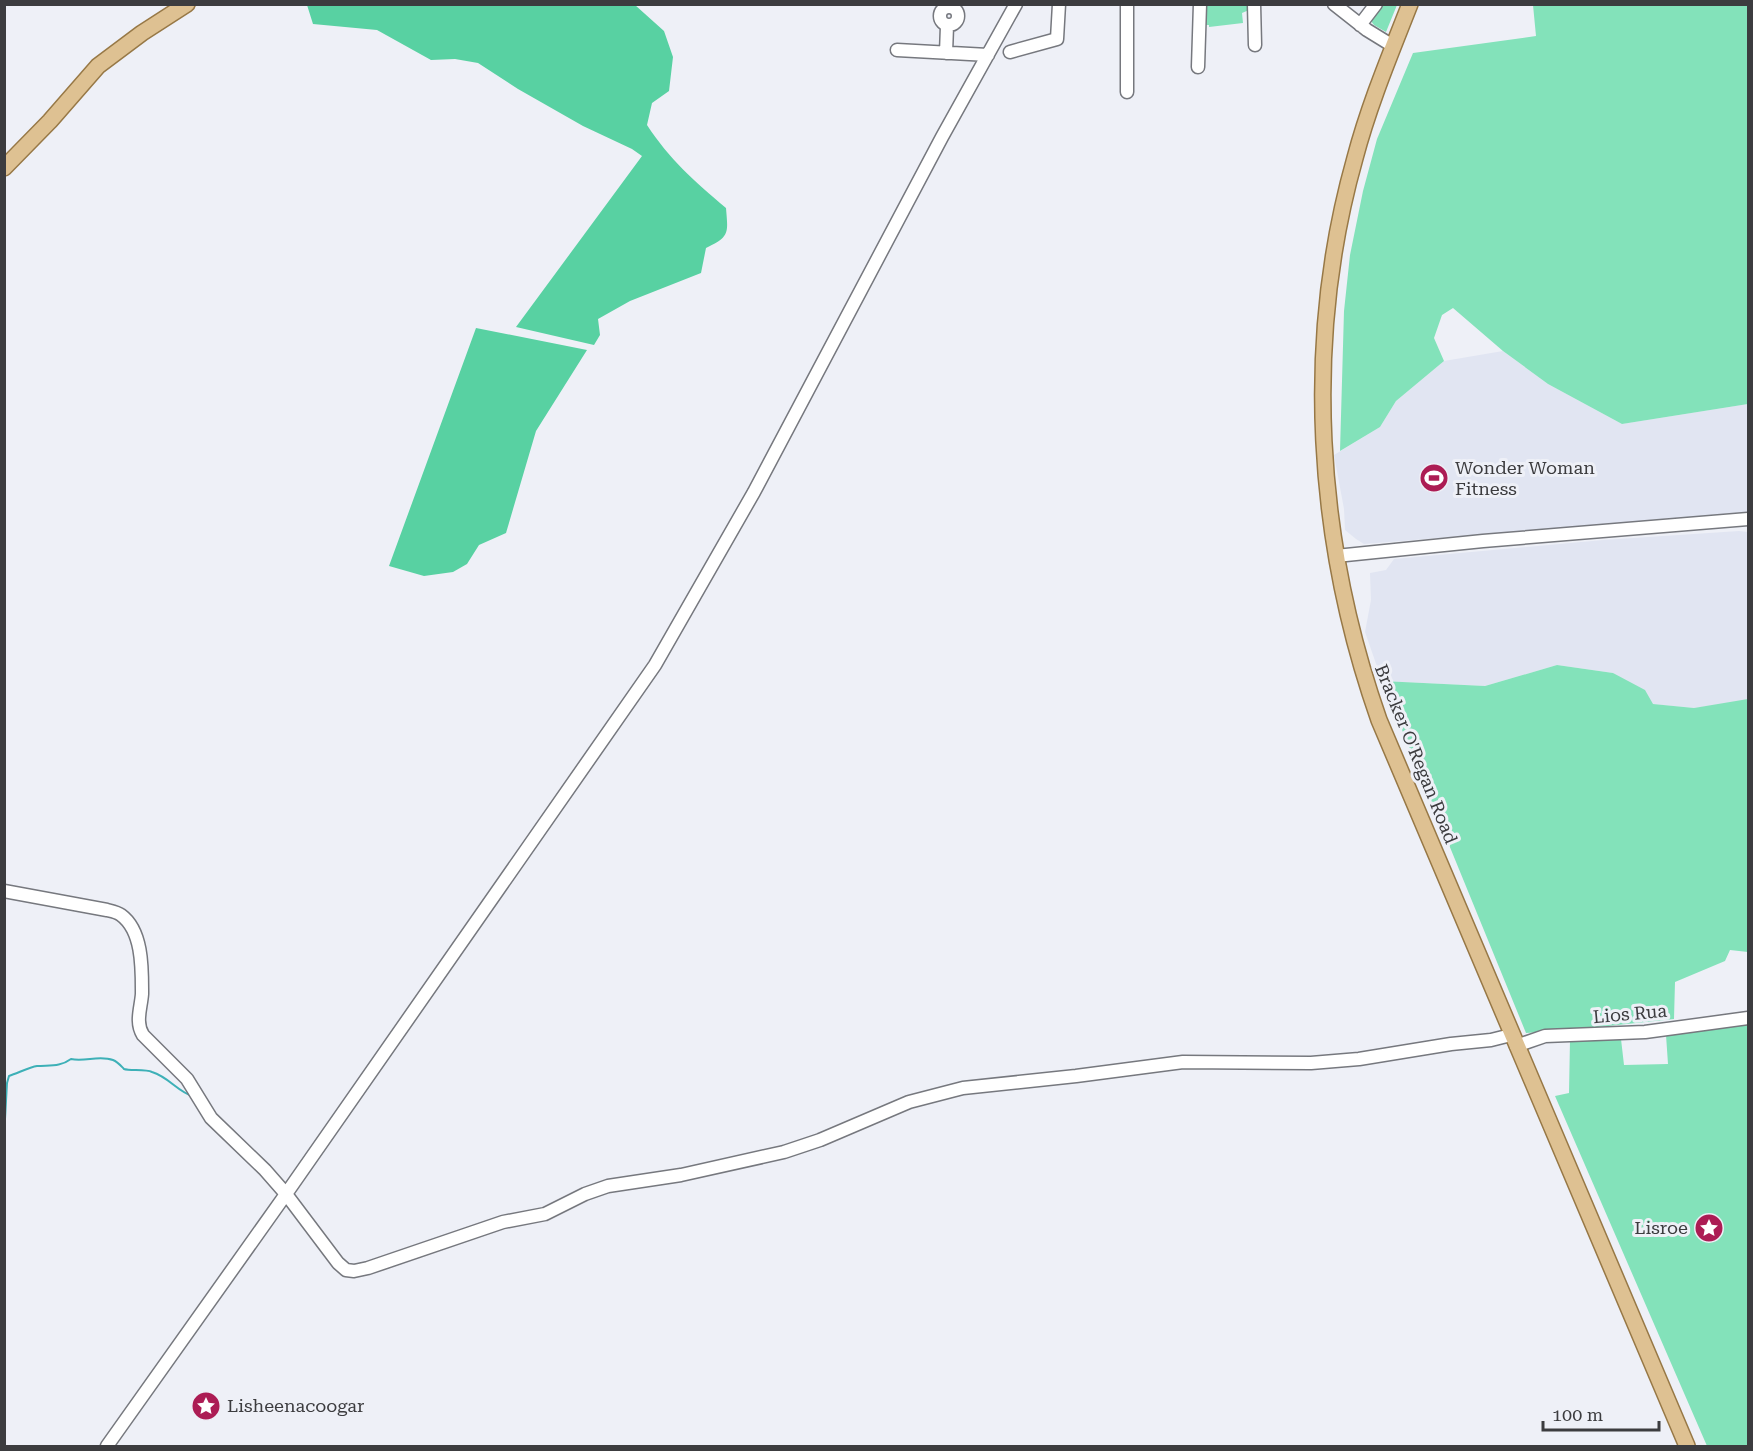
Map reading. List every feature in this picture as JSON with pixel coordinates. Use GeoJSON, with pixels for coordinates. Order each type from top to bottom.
{"type":"FeatureCollection","features":[{"type":"Feature","properties":{"kind":"main road"},"geometry":{"type":"LineString","coordinates":[[4,168],[50,121],[98,66],[186,4]]}},
{"type":"Feature","properties":{"kind":"main road","name":"Bracker O'Regan Road"},"geometry":{"type":"LineString","coordinates":[[1410,4],[1355,157],[1342,211],[1331,278],[1325,333],[1323,422],[1324,458],[1336,556],[1354,645],[1378,720],[1687,1446]]}},
{"type":"Feature","properties":{"kind":"street"},"geometry":{"type":"LineString","coordinates":[[106,1446],[286,1194],[655,665],[754,492],[1016,4]]}},
{"type":"Feature","properties":{"kind":"street"},"geometry":{"type":"LineString","coordinates":[[1010,52],[1057,39],[1059,4]]}},
{"type":"Feature","properties":{"kind":"street"},"geometry":{"type":"LineString","coordinates":[[1126,92],[1127,4]]}},
{"type":"Feature","properties":{"kind":"street"},"geometry":{"type":"LineString","coordinates":[[1198,67],[1200,4]]}},
{"type":"Feature","properties":{"kind":"street"},"geometry":{"type":"LineString","coordinates":[[1254,4],[1255,45]]}},
{"type":"Feature","properties":{"kind":"street"},"geometry":{"type":"LineString","coordinates":[[1334,4],[1360,25],[1393,46]]}},
{"type":"Feature","properties":{"kind":"street"},"geometry":{"type":"LineString","coordinates":[[1360,25],[1376,4]]}},
{"type":"Feature","properties":{"kind":"street"},"geometry":{"type":"LineString","coordinates":[[946,53],[947,26]]}},
{"type":"Feature","properties":{"kind":"street"},"geometry":{"type":"LineString","coordinates":[[897,50],[988,56]]}},
{"type":"Feature","properties":{"kind":"street"},"geometry":{"type":"LineString","coordinates":[[1336,556],[1483,541],[1749,519]]}},
{"type":"Feature","properties":{"kind":"street","name":"Lios Rua"},"geometry":{"type":"LineString","coordinates":[[4,891],[120,914],[137,936],[142,994],[139,1028],[158,1052],[187,1079],[211,1118],[265,1170],[286,1194],[338,1263],[346,1270],[354,1271],[503,1222],[545,1214],[585,1194],[608,1186],[681,1174],[793,1150],[909,1102],[963,1088],[1076,1077],[1183,1062],[1311,1063],[1359,1059],[1441,1045],[1545,1036],[1645,1032],[1749,1018]]}},
{"type":"Feature","properties":{"kind":"shaded area"},"geometry":{"type":"Polygon","coordinates":[[[1503,351],[1548,384],[1622,424],[1748,404],[1748,513],[1364,544],[1345,530],[1344,509],[1334,455],[1380,427],[1396,401],[1444,361],[1503,351]]]}},
{"type":"Feature","properties":{"kind":"shaded area"},"geometry":{"type":"Polygon","coordinates":[[[1748,532],[1748,699],[1740,702],[1694,708],[1652,704],[1613,673],[1557,665],[1485,686],[1382,681],[1365,632],[1371,600],[1370,573],[1386,570],[1394,559],[1603,540],[1748,532]]]}},
{"type":"Feature","properties":{"kind":"green space"},"geometry":{"type":"Polygon","coordinates":[[[1248,4],[1249,10],[1242,13],[1243,23],[1209,27],[1209,25],[1202,25],[1203,5],[1248,4]]]}},
{"type":"Feature","properties":{"kind":"green space"},"geometry":{"type":"Polygon","coordinates":[[[307,5],[635,5],[664,31],[673,57],[669,91],[652,103],[647,125],[683,169],[726,208],[726,233],[720,241],[706,248],[701,273],[630,301],[598,319],[600,335],[594,345],[516,327],[642,156],[583,126],[478,63],[455,59],[431,60],[377,30],[313,24],[307,5]]]}},
{"type":"Feature","properties":{"kind":"green space"},"geometry":{"type":"Polygon","coordinates":[[[1381,5],[1397,5],[1386,32],[1371,21],[1375,17],[1373,14],[1381,5]]]}},
{"type":"Feature","properties":{"kind":"green space"},"geometry":{"type":"Polygon","coordinates":[[[1533,5],[1748,5],[1748,404],[1622,424],[1548,384],[1503,351],[1453,308],[1442,315],[1434,338],[1444,361],[1396,401],[1380,427],[1340,451],[1344,311],[1350,255],[1363,191],[1377,139],[1413,53],[1536,36],[1533,5]]]}},
{"type":"Feature","properties":{"kind":"green space"},"geometry":{"type":"Polygon","coordinates":[[[476,328],[587,350],[536,431],[506,533],[479,545],[467,564],[453,572],[424,576],[389,566],[476,328]]]}},
{"type":"Feature","properties":{"kind":"green space"},"geometry":{"type":"Polygon","coordinates":[[[1557,665],[1613,673],[1645,690],[1653,704],[1694,708],[1748,699],[1748,952],[1730,950],[1725,961],[1675,982],[1674,1019],[1526,1033],[1382,681],[1485,686],[1557,665]]]}},
{"type":"Feature","properties":{"kind":"green space"},"geometry":{"type":"Polygon","coordinates":[[[1748,1022],[1748,1446],[1707,1446],[1555,1096],[1569,1093],[1570,1040],[1621,1039],[1624,1065],[1668,1064],[1666,1035],[1748,1022]]]}},
{"type":"Feature","properties":{"kind":"waterway"},"geometry":{"type":"LineString","coordinates":[[4,1137],[9,1076],[34,1067],[59,1064],[71,1059],[108,1059],[113,1060],[124,1069],[158,1074],[183,1092],[193,1096]]}},
{"type":"Feature","properties":{"kind":"place","name":"Wonder Woman Fitness"},"geometry":{"type":"Point","coordinates":[1434,478]}},
{"type":"Feature","properties":{"kind":"place","name":"Lisroe"},"geometry":{"type":"Point","coordinates":[1709,1228]}},
{"type":"Feature","properties":{"kind":"place","name":"Lisheenacoogar"},"geometry":{"type":"Point","coordinates":[206,1406]}}]}
